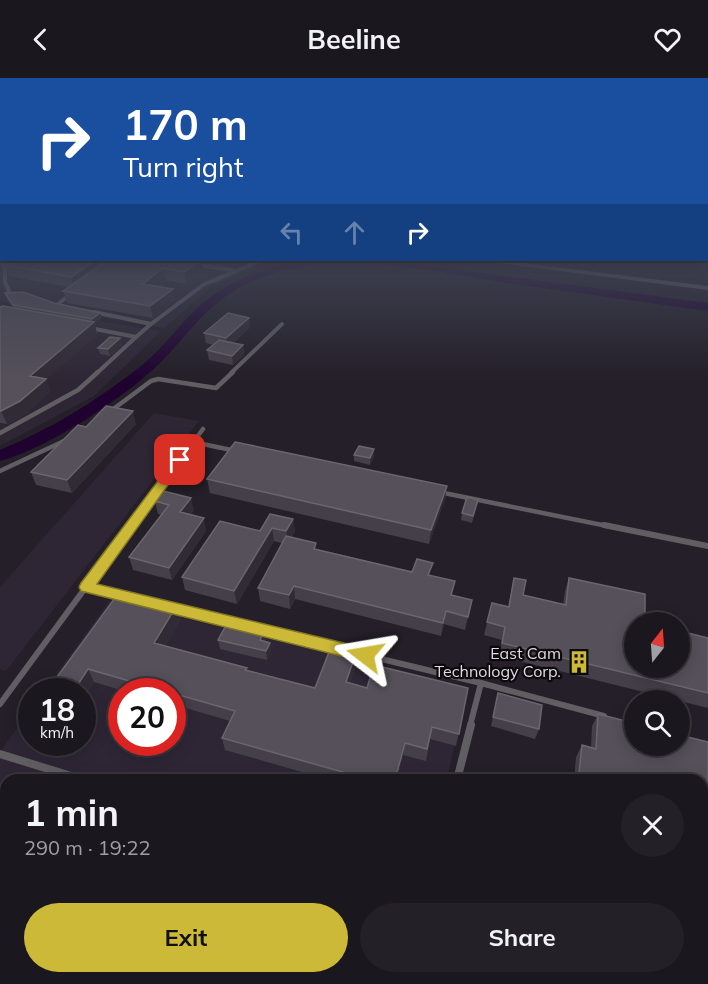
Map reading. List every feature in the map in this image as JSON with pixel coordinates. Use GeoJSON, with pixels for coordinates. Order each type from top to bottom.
{"type":"FeatureCollection","features":[{"type":"Feature","properties":{"kind":"lane"},"geometry":{"type":"LineString","coordinates":[[68,296],[57,305],[71,308]]}},
{"type":"Feature","properties":{"kind":"lane"},"geometry":{"type":"LineString","coordinates":[[0,433],[78,390],[151,324],[189,296]]}},
{"type":"Feature","properties":{"kind":"lane"},"geometry":{"type":"LineString","coordinates":[[82,310],[151,324]]}},
{"type":"Feature","properties":{"kind":"lane"},"geometry":{"type":"LineString","coordinates":[[106,415],[151,381],[166,380],[216,388],[282,324]]}},
{"type":"Feature","properties":{"kind":"lane"},"geometry":{"type":"LineString","coordinates":[[88,327],[136,337]]}},
{"type":"Feature","properties":{"kind":"lane"},"geometry":{"type":"LineString","coordinates":[[0,704],[203,429]]}},
{"type":"Feature","properties":{"kind":"lane"},"geometry":{"type":"LineString","coordinates":[[0,471],[70,437]]}},
{"type":"Feature","properties":{"kind":"lane"},"geometry":{"type":"LineString","coordinates":[[194,442],[240,452]]}},
{"type":"Feature","properties":{"kind":"lane"},"geometry":{"type":"LineString","coordinates":[[426,489],[708,546]]}},
{"type":"Feature","properties":{"kind":"lane"},"geometry":{"type":"LineString","coordinates":[[86,587],[133,598]]}},
{"type":"Feature","properties":{"kind":"lane"},"geometry":{"type":"LineString","coordinates":[[167,607],[237,624]]}},
{"type":"Feature","properties":{"kind":"lane"},"geometry":{"type":"LineString","coordinates":[[249,627],[481,683],[613,719]]}},
{"type":"Feature","properties":{"kind":"lane"},"geometry":{"type":"LineString","coordinates":[[458,774],[481,683]]}},
{"type":"Feature","properties":{"kind":"lane"},"geometry":{"type":"LineString","coordinates":[[0,754],[65,774]]}},
{"type":"Feature","properties":{"kind":"shaded area"},"geometry":{"type":"Polygon","coordinates":[[[0,296],[200,296],[164,328],[0,301],[0,296]]]}},
{"type":"Feature","properties":{"kind":"shaded area"},"geometry":{"type":"Polygon","coordinates":[[[0,305],[161,331],[94,396],[0,446],[0,305]]]}},
{"type":"Feature","properties":{"kind":"shaded area"},"geometry":{"type":"Polygon","coordinates":[[[154,413],[199,421],[6,671],[0,669],[0,587],[154,413]]]}},
{"type":"Feature","properties":{"kind":"shaded area"},"geometry":{"type":"Polygon","coordinates":[[[110,600],[467,688],[448,774],[0,774],[0,752],[18,727],[18,756],[96,756],[96,678],[53,678],[110,600]]]}},
{"type":"Feature","properties":{"kind":"building"},"geometry":{"type":"Polygon","coordinates":[[[7,296],[35,296],[100,313],[92,319],[13,305],[7,296]]]}},
{"type":"Feature","properties":{"kind":"building"},"geometry":{"type":"Polygon","coordinates":[[[94,296],[163,296],[150,306],[94,296]]]}},
{"type":"Feature","properties":{"kind":"building"},"geometry":{"type":"Polygon","coordinates":[[[0,307],[94,322],[30,376],[46,379],[20,401],[0,411],[0,307]]]}},
{"type":"Feature","properties":{"kind":"building"},"geometry":{"type":"Polygon","coordinates":[[[228,313],[249,318],[226,338],[204,333],[228,313]]]}},
{"type":"Feature","properties":{"kind":"building"},"geometry":{"type":"Polygon","coordinates":[[[110,337],[120,338],[108,349],[98,348],[110,337]]]}},
{"type":"Feature","properties":{"kind":"building"},"geometry":{"type":"Polygon","coordinates":[[[219,340],[243,345],[232,356],[207,350],[219,340]]]}},
{"type":"Feature","properties":{"kind":"building"},"geometry":{"type":"Polygon","coordinates":[[[106,406],[133,411],[67,480],[31,472],[78,425],[86,427],[106,406]]]}},
{"type":"Feature","properties":{"kind":"building"},"geometry":{"type":"Polygon","coordinates":[[[235,442],[447,486],[431,530],[207,479],[235,442]]]}},
{"type":"Feature","properties":{"kind":"building"},"geometry":{"type":"Polygon","coordinates":[[[359,446],[374,449],[370,458],[354,455],[359,446]]]}},
{"type":"Feature","properties":{"kind":"building"},"geometry":{"type":"Polygon","coordinates":[[[163,491],[191,498],[180,512],[204,518],[169,568],[129,557],[169,505],[155,501],[163,491]]]}},
{"type":"Feature","properties":{"kind":"building"},"geometry":{"type":"Polygon","coordinates":[[[467,497],[478,500],[473,516],[462,513],[467,497]]]}},
{"type":"Feature","properties":{"kind":"building"},"geometry":{"type":"Polygon","coordinates":[[[270,514],[293,519],[286,531],[272,528],[234,591],[182,577],[220,521],[260,531],[270,514]]]}},
{"type":"Feature","properties":{"kind":"building","name":"East Cam Technology Corp."},"geometry":{"type":"Polygon","coordinates":[[[286,536],[316,543],[314,549],[412,572],[417,559],[433,563],[428,575],[455,581],[451,595],[472,600],[468,617],[446,611],[443,623],[294,586],[289,595],[258,588],[286,536]]]}},
{"type":"Feature","properties":{"kind":"building"},"geometry":{"type":"Polygon","coordinates":[[[514,578],[526,580],[523,595],[566,605],[569,578],[645,594],[645,612],[624,612],[624,673],[502,643],[505,627],[487,622],[492,603],[509,607],[514,578]]]}},
{"type":"Feature","properties":{"kind":"building"},"geometry":{"type":"Polygon","coordinates":[[[120,591],[177,605],[154,643],[247,668],[245,670],[315,688],[331,647],[356,653],[346,682],[367,688],[374,665],[468,688],[459,734],[432,727],[427,749],[405,743],[397,774],[350,774],[222,738],[235,711],[186,697],[186,678],[119,678],[88,669],[82,678],[56,678],[120,591]]]}},
{"type":"Feature","properties":{"kind":"building"},"geometry":{"type":"Polygon","coordinates":[[[230,618],[266,627],[260,640],[270,643],[266,651],[218,640],[230,618]]]}},
{"type":"Feature","properties":{"kind":"building"},"geometry":{"type":"Polygon","coordinates":[[[690,634],[708,638],[708,693],[646,678],[690,678],[690,634]]]}},
{"type":"Feature","properties":{"kind":"building"},"geometry":{"type":"Polygon","coordinates":[[[498,693],[542,705],[539,729],[493,717],[498,693]]]}},
{"type":"Feature","properties":{"kind":"building"},"geometry":{"type":"Polygon","coordinates":[[[598,714],[624,720],[624,756],[690,756],[690,738],[708,742],[708,774],[579,774],[582,745],[596,749],[598,714]]]}},
{"type":"Feature","properties":{"kind":"waterway"},"geometry":{"type":"LineString","coordinates":[[0,456],[58,428],[131,380],[157,359],[200,312],[219,296]]}},
{"type":"Feature","properties":{"kind":"waterway"},"geometry":{"type":"LineString","coordinates":[[630,296],[708,307]]}},
{"type":"Feature","properties":{"kind":"place","name":"East Cam Technology Corp."},"geometry":{"type":"Point","coordinates":[579,662]}},
{"type":"Feature","properties":{"kind":"route"},"geometry":{"type":"LineString","coordinates":[[180,460],[86,587],[365,655]]}}]}
